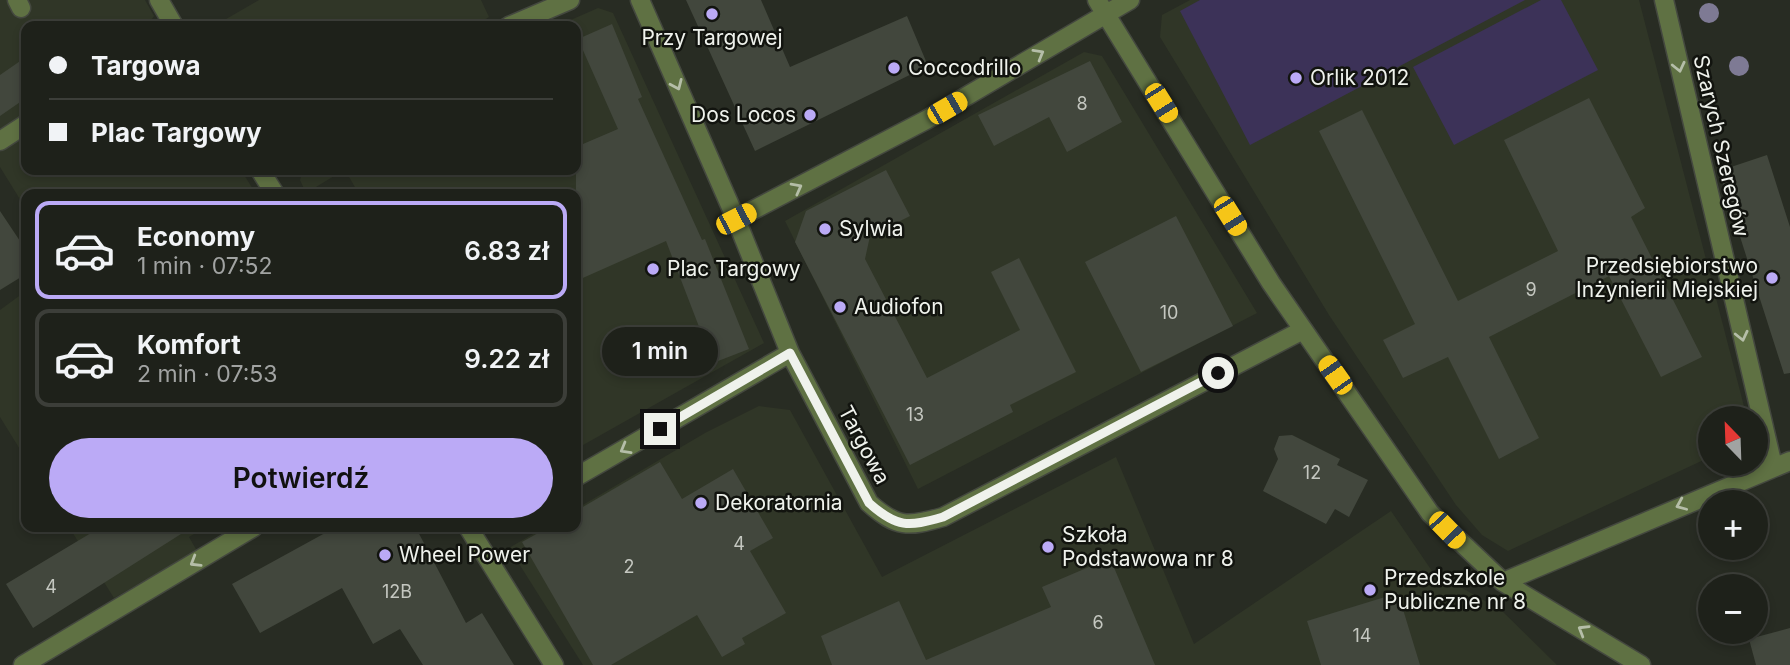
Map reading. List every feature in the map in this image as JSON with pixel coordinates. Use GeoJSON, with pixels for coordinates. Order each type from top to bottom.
{"type":"FeatureCollection","features":[{"type":"Feature","properties":{"kind":"street"},"geometry":{"type":"LineString","coordinates":[[159,0],[171,21]]}},
{"type":"Feature","properties":{"kind":"street"},"geometry":{"type":"LineString","coordinates":[[521,21],[570,0]]}},
{"type":"Feature","properties":{"kind":"street","name":"Targowa"},"geometry":{"type":"LineString","coordinates":[[640,0],[736,219],[790,353],[869,503],[888,520],[913,526],[943,517],[1303,330]]}},
{"type":"Feature","properties":{"kind":"street"},"geometry":{"type":"LineString","coordinates":[[736,219],[926,120],[1101,7],[1130,0]]}},
{"type":"Feature","properties":{"kind":"street","name":"Szarych Szeregów"},"geometry":{"type":"LineString","coordinates":[[1664,0],[1782,464]]}},
{"type":"Feature","properties":{"kind":"street"},"geometry":{"type":"LineString","coordinates":[[1101,7],[1303,330],[1430,513],[1503,582],[1641,665]]}},
{"type":"Feature","properties":{"kind":"street"},"geometry":{"type":"LineString","coordinates":[[0,141],[21,127]]}},
{"type":"Feature","properties":{"kind":"street"},"geometry":{"type":"LineString","coordinates":[[581,474],[790,353]]}},
{"type":"Feature","properties":{"kind":"street"},"geometry":{"type":"LineString","coordinates":[[1503,582],[1782,464]]}},
{"type":"Feature","properties":{"kind":"street"},"geometry":{"type":"LineString","coordinates":[[23,665],[246,532]]}},
{"type":"Feature","properties":{"kind":"street"},"geometry":{"type":"LineString","coordinates":[[471,532],[554,665]]}},
{"type":"Feature","properties":{"kind":"shaded area"},"geometry":{"type":"Polygon","coordinates":[[[0,0],[145,0],[154,16],[150,21],[21,21],[21,115],[0,129],[0,0]]]}},
{"type":"Feature","properties":{"kind":"shaded area"},"geometry":{"type":"Polygon","coordinates":[[[259,0],[481,0],[489,17],[482,21],[223,21],[259,0]]]}},
{"type":"Feature","properties":{"kind":"shaded area"},"geometry":{"type":"Polygon","coordinates":[[[1190,0],[1639,0],[1744,406],[1698,406],[1698,463],[1508,551],[1482,535],[1456,505],[1329,315],[1160,37],[1162,15],[1190,0]]]}},
{"type":"Feature","properties":{"kind":"shaded area","name":"Orlik 2012"},"geometry":{"type":"Polygon","coordinates":[[[1200,0],[1525,0],[1250,145],[1180,11],[1200,0]]]}},
{"type":"Feature","properties":{"kind":"shaded area"},"geometry":{"type":"Polygon","coordinates":[[[1541,0],[1561,0],[1598,70],[1454,145],[1413,67],[1541,0]]]}},
{"type":"Feature","properties":{"kind":"shaded area","name":"Plac Targowy"},"geometry":{"type":"Polygon","coordinates":[[[598,8],[613,13],[764,343],[581,446],[581,189],[356,189],[348,175],[581,175],[581,21],[568,21],[598,8]]]}},
{"type":"Feature","properties":{"kind":"shaded area"},"geometry":{"type":"Polygon","coordinates":[[[1084,52],[1102,56],[1257,313],[918,489],[785,221],[1084,52]]]}},
{"type":"Feature","properties":{"kind":"shaded area"},"geometry":{"type":"Polygon","coordinates":[[[21,138],[21,175],[244,175],[253,189],[21,189],[21,201],[0,167],[0,152],[21,138]]]}},
{"type":"Feature","properties":{"kind":"shaded area"},"geometry":{"type":"Polygon","coordinates":[[[302,175],[336,175],[313,189],[304,189],[300,180],[302,175]]]}},
{"type":"Feature","properties":{"kind":"shaded area"},"geometry":{"type":"Polygon","coordinates":[[[21,295],[21,451],[0,417],[0,310],[21,295]]]}},
{"type":"Feature","properties":{"kind":"shaded area"},"geometry":{"type":"Polygon","coordinates":[[[759,406],[790,410],[882,577],[1116,457],[1194,644],[1391,511],[1432,571],[1501,610],[1557,665],[583,665],[509,548],[536,532],[581,532],[581,506],[705,433],[759,406]]]}},
{"type":"Feature","properties":{"kind":"shaded area"},"geometry":{"type":"Polygon","coordinates":[[[72,532],[198,532],[189,537],[197,551],[114,598],[72,532]]]}},
{"type":"Feature","properties":{"kind":"building"},"geometry":{"type":"Polygon","coordinates":[[[686,0],[761,0],[790,67],[907,16],[928,66],[755,151],[686,0]]]}},
{"type":"Feature","properties":{"kind":"building"},"geometry":{"type":"Polygon","coordinates":[[[612,24],[642,97],[638,99],[702,240],[705,239],[749,349],[713,363],[666,241],[581,279],[581,189],[576,189],[576,175],[581,175],[581,145],[618,129],[581,46],[581,38],[612,24]]]}},
{"type":"Feature","properties":{"kind":"building"},"geometry":{"type":"Polygon","coordinates":[[[21,60],[21,101],[0,116],[0,75],[21,60]]]}},
{"type":"Feature","properties":{"kind":"building"},"geometry":{"type":"Polygon","coordinates":[[[1090,61],[1122,122],[1067,152],[1049,117],[994,146],[978,115],[1090,61]]]}},
{"type":"Feature","properties":{"kind":"building"},"geometry":{"type":"Polygon","coordinates":[[[1589,98],[1645,208],[1631,217],[1702,357],[1661,377],[1609,276],[1489,337],[1539,438],[1499,459],[1448,357],[1403,378],[1383,340],[1415,324],[1319,131],[1362,110],[1458,301],[1558,251],[1504,140],[1589,98]]]}},
{"type":"Feature","properties":{"kind":"building","name":"Przedsiębiorstwo Inżynierii Miejskiej"},"geometry":{"type":"Polygon","coordinates":[[[1767,155],[1790,227],[1790,373],[1784,374],[1719,171],[1767,155]]]}},
{"type":"Feature","properties":{"kind":"building"},"geometry":{"type":"Polygon","coordinates":[[[886,170],[910,216],[870,236],[865,259],[927,378],[1020,330],[991,272],[1019,258],[1076,372],[1010,405],[1013,412],[910,465],[795,242],[806,211],[886,170]]]}},
{"type":"Feature","properties":{"kind":"building"},"geometry":{"type":"Polygon","coordinates":[[[0,211],[21,242],[21,277],[0,290],[0,211]]]}},
{"type":"Feature","properties":{"kind":"building"},"geometry":{"type":"Polygon","coordinates":[[[1176,216],[1233,326],[1141,372],[1085,262],[1176,216]]]}},
{"type":"Feature","properties":{"kind":"building"},"geometry":{"type":"Polygon","coordinates":[[[1292,435],[1340,459],[1337,465],[1368,480],[1349,517],[1335,509],[1326,524],[1263,491],[1278,459],[1274,449],[1279,436],[1292,435]]]}},
{"type":"Feature","properties":{"kind":"building"},"geometry":{"type":"Polygon","coordinates":[[[660,462],[682,499],[733,469],[773,538],[750,551],[786,613],[742,638],[745,644],[722,657],[697,615],[611,665],[593,665],[522,542],[540,532],[581,532],[581,508],[660,462]]]}},
{"type":"Feature","properties":{"kind":"building"},"geometry":{"type":"Polygon","coordinates":[[[93,532],[184,532],[33,628],[6,584],[93,532]]]}},
{"type":"Feature","properties":{"kind":"building"},"geometry":{"type":"Polygon","coordinates":[[[327,532],[418,532],[466,623],[482,613],[514,665],[423,665],[400,629],[373,644],[342,588],[260,633],[232,584],[327,532]]]}},
{"type":"Feature","properties":{"kind":"building"},"geometry":{"type":"Polygon","coordinates":[[[1110,558],[1155,665],[832,665],[821,636],[899,601],[926,660],[1051,607],[1042,587],[1110,558]]]}},
{"type":"Feature","properties":{"kind":"building"},"geometry":{"type":"Polygon","coordinates":[[[1398,593],[1420,665],[1321,665],[1307,621],[1398,593]]]}},
{"type":"Feature","properties":{"kind":"building"},"geometry":{"type":"Polygon","coordinates":[[[1790,628],[1790,665],[1756,665],[1750,644],[1768,644],[1768,634],[1790,628]]]}},
{"type":"Feature","properties":{"kind":"place","name":"Przy Targowej"},"geometry":{"type":"Point","coordinates":[712,14]}},
{"type":"Feature","properties":{"kind":"place","name":"Coccodrillo"},"geometry":{"type":"Point","coordinates":[894,68]}},
{"type":"Feature","properties":{"kind":"place","name":"Orlik 2012"},"geometry":{"type":"Point","coordinates":[1296,78]}},
{"type":"Feature","properties":{"kind":"place","name":"Dos Locos"},"geometry":{"type":"Point","coordinates":[810,115]}},
{"type":"Feature","properties":{"kind":"place","name":"Sylwia"},"geometry":{"type":"Point","coordinates":[825,229]}},
{"type":"Feature","properties":{"kind":"place","name":"Plac Targowy"},"geometry":{"type":"Point","coordinates":[653,269]}},
{"type":"Feature","properties":{"kind":"place","name":"Przedsiębiorstwo Inżynierii Miejskiej"},"geometry":{"type":"Point","coordinates":[1772,278]}},
{"type":"Feature","properties":{"kind":"place","name":"Audiofon"},"geometry":{"type":"Point","coordinates":[840,307]}},
{"type":"Feature","properties":{"kind":"place","name":"Dekoratornia"},"geometry":{"type":"Point","coordinates":[701,503]}},
{"type":"Feature","properties":{"kind":"place","name":"Szkoła Podstawowa nr 8"},"geometry":{"type":"Point","coordinates":[1048,547]}},
{"type":"Feature","properties":{"kind":"place","name":"Wheel Power"},"geometry":{"type":"Point","coordinates":[385,555]}},
{"type":"Feature","properties":{"kind":"place","name":"Przedszkole Publiczne nr 8"},"geometry":{"type":"Point","coordinates":[1370,590]}},
{"type":"Feature","properties":{"kind":"route"},"geometry":{"type":"LineString","coordinates":[[660,429],[790,353],[869,503],[888,520],[913,526],[943,517],[1218,373]]}}]}
